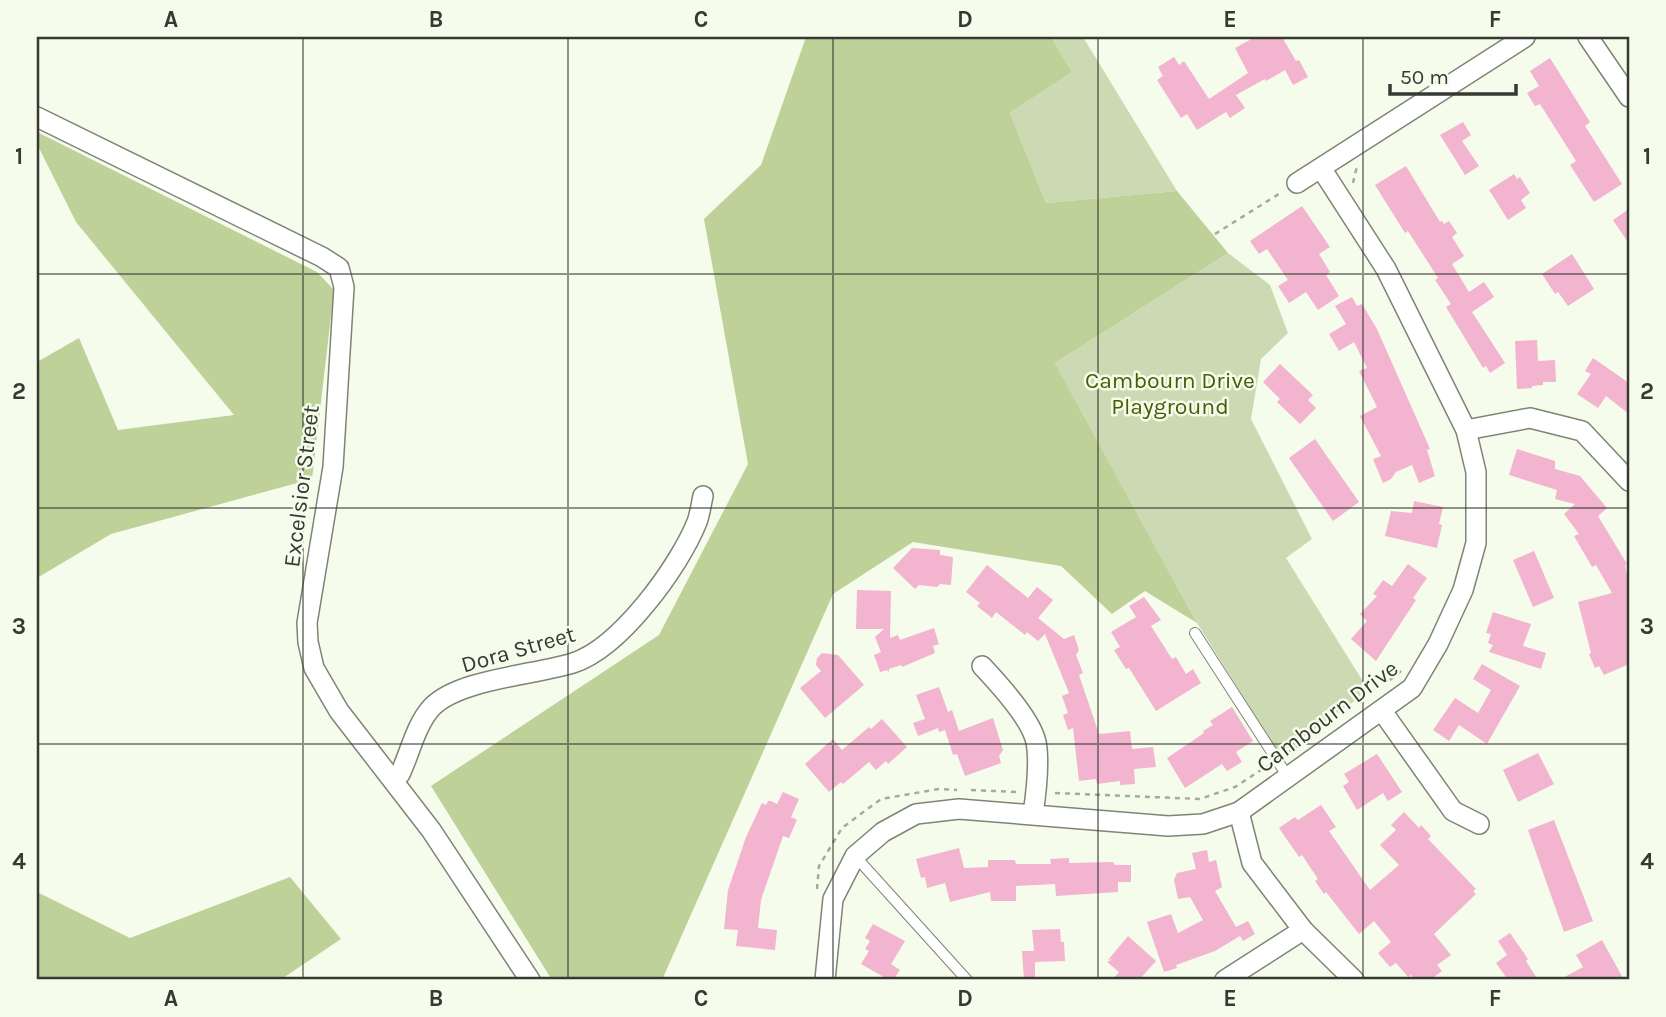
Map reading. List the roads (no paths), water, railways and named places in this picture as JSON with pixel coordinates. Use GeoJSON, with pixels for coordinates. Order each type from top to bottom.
{"type":"FeatureCollection","features":[{"type":"Feature","properties":{"kind":"street"},"geometry":{"type":"LineString","coordinates":[[1297,183],[1525,37]]}},
{"type":"Feature","properties":{"kind":"street"},"geometry":{"type":"LineString","coordinates":[[1588,37],[1629,97]]}},
{"type":"Feature","properties":{"kind":"street","name":"Excelsior Street"},"geometry":{"type":"LineString","coordinates":[[37,117],[322,257],[339,268],[344,287],[333,467],[307,623],[314,668],[339,711],[431,830],[530,980]]}},
{"type":"Feature","properties":{"kind":"street","name":"Cambourn Drive"},"geometry":{"type":"LineString","coordinates":[[825,980],[833,898],[855,856],[883,832],[916,814],[959,809],[1168,826],[1203,824],[1240,812],[1412,688],[1438,644],[1463,590],[1476,544],[1476,472],[1466,430],[1386,269],[1321,168]]}},
{"type":"Feature","properties":{"kind":"street"},"geometry":{"type":"LineString","coordinates":[[1466,430],[1530,418],[1582,431],[1629,481]]}},
{"type":"Feature","properties":{"kind":"street","name":"Dora Street"},"geometry":{"type":"LineString","coordinates":[[394,780],[400,774],[427,713],[439,701],[465,689],[572,663],[599,650],[612,640],[668,574],[697,520],[703,496]]}},
{"type":"Feature","properties":{"kind":"street"},"geometry":{"type":"LineString","coordinates":[[982,666],[1006,692],[1035,741],[1036,792],[1033,814]]}},
{"type":"Feature","properties":{"kind":"street"},"geometry":{"type":"LineString","coordinates":[[1382,711],[1453,811],[1479,824]]}},
{"type":"Feature","properties":{"kind":"street"},"geometry":{"type":"LineString","coordinates":[[1240,812],[1252,863],[1303,930],[1354,980]]}},
{"type":"Feature","properties":{"kind":"street"},"geometry":{"type":"LineString","coordinates":[[1225,980],[1303,930]]}},
{"type":"Feature","properties":{"kind":"lane"},"geometry":{"type":"LineString","coordinates":[[1195,633],[1288,777]]}},
{"type":"Feature","properties":{"kind":"lane"},"geometry":{"type":"LineString","coordinates":[[855,856],[967,980]]}},
{"type":"Feature","properties":{"kind":"park label","name":"Cambourn Drive Playground"},"geometry":{"type":"Point","coordinates":[1170,393]}}]}
